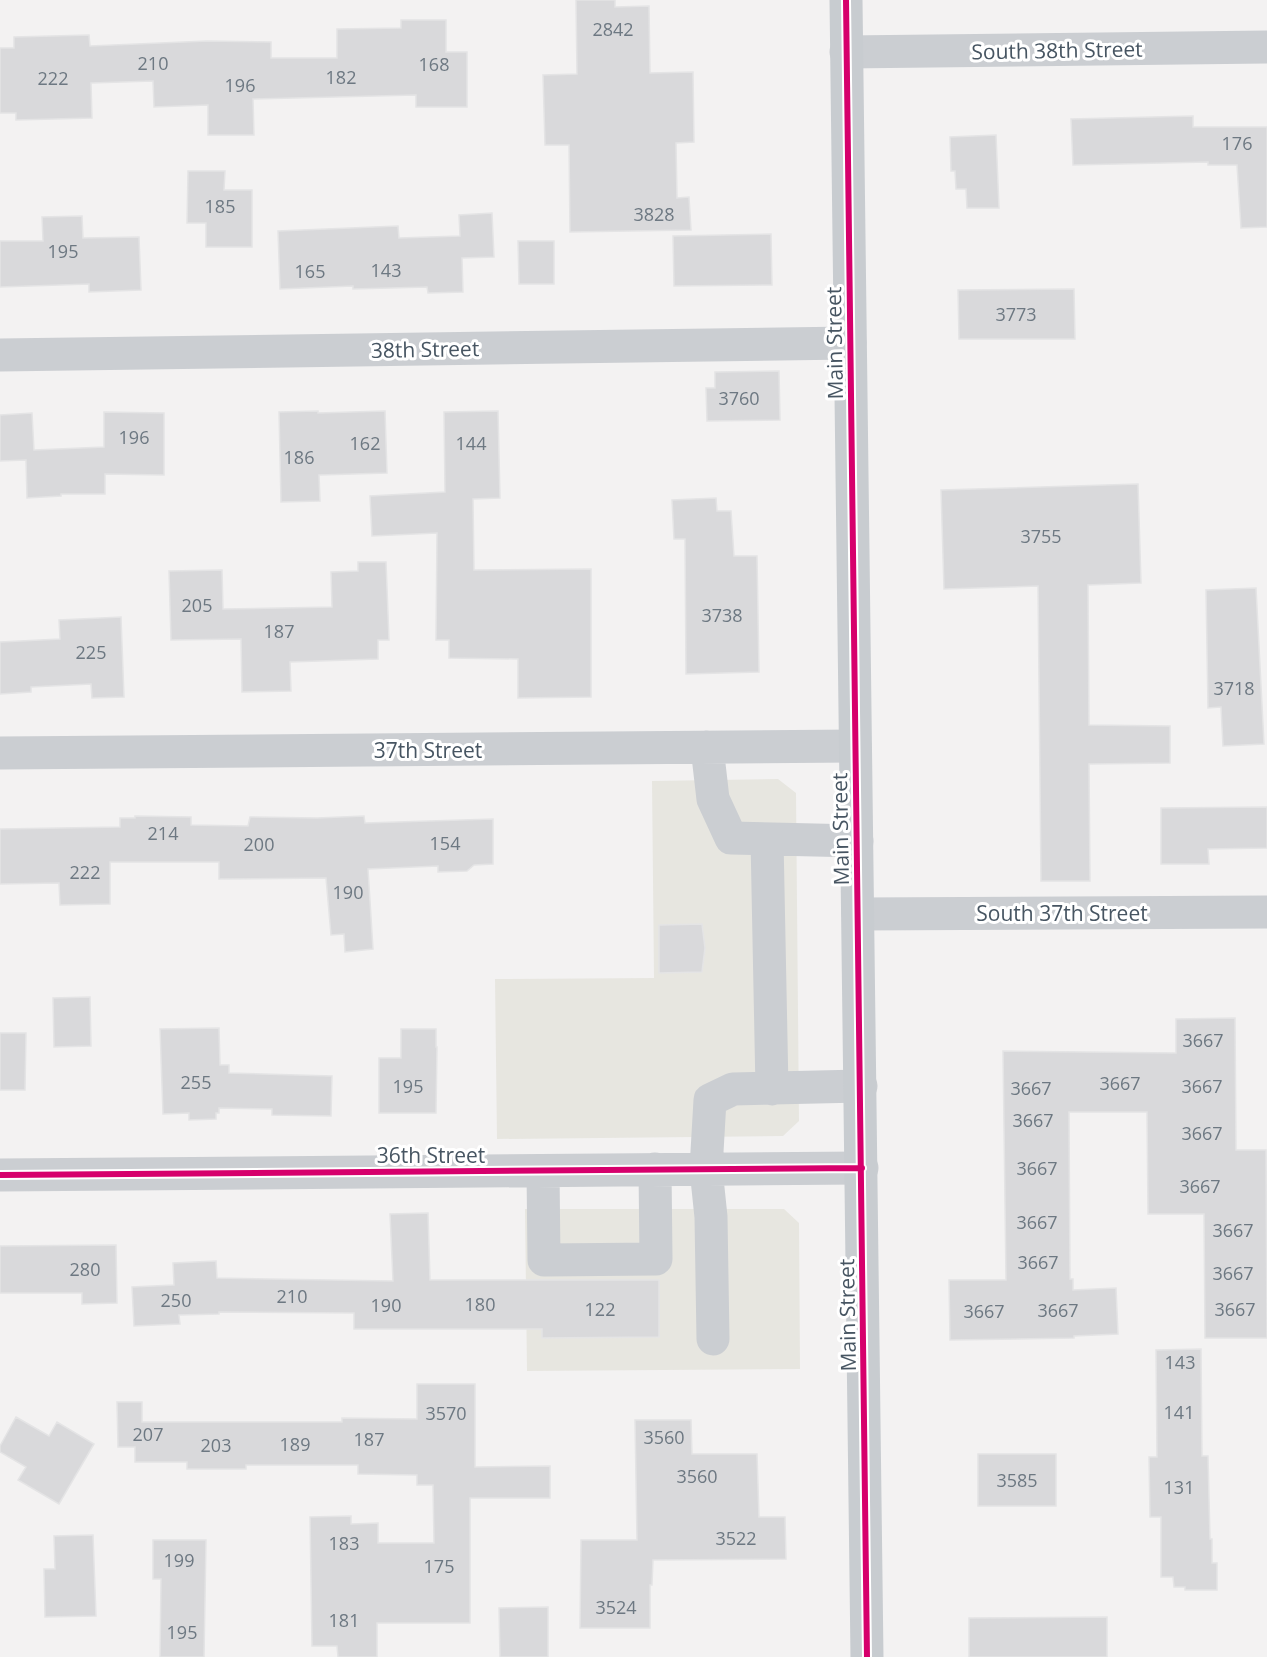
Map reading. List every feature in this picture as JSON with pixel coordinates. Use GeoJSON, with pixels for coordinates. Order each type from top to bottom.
{"type":"FeatureCollection","features":[{"type":"Feature","properties":{"kind":"main road","name":"Main Street"},"geometry":{"type":"LineString","coordinates":[[846,0],[867,1657]]}},
{"type":"Feature","properties":{"kind":"street","name":"South 38th Street"},"geometry":{"type":"LineString","coordinates":[[846,52],[1267,47]]}},
{"type":"Feature","properties":{"kind":"street","name":"38th Street"},"geometry":{"type":"LineString","coordinates":[[0,355],[850,343]]}},
{"type":"Feature","properties":{"kind":"street","name":"37th Street"},"geometry":{"type":"LineString","coordinates":[[0,753],[855,746]]}},
{"type":"Feature","properties":{"kind":"street"},"geometry":{"type":"LineString","coordinates":[[706,747],[713,799],[731,838],[857,842]]}},
{"type":"Feature","properties":{"kind":"street"},"geometry":{"type":"LineString","coordinates":[[767,839],[772,1089]]}},
{"type":"Feature","properties":{"kind":"street","name":"South 37th Street"},"geometry":{"type":"LineString","coordinates":[[858,914],[1267,912]]}},
{"type":"Feature","properties":{"kind":"street"},"geometry":{"type":"LineString","coordinates":[[713,1339],[711,1217],[706,1169],[710,1100],[733,1089],[861,1086]]}},
{"type":"Feature","properties":{"kind":"street","name":"36th Street"},"geometry":{"type":"LineString","coordinates":[[0,1175],[862,1168]]}},
{"type":"Feature","properties":{"kind":"street"},"geometry":{"type":"LineString","coordinates":[[543,1171],[544,1260],[623,1260],[656,1259],[655,1169]]}},
{"type":"Feature","properties":{"kind":"shaded area"},"geometry":{"type":"Polygon","coordinates":[[[778,779],[796,793],[799,1121],[783,1136],[497,1139],[495,979],[654,978],[652,781],[778,779]]]}},
{"type":"Feature","properties":{"kind":"shaded area"},"geometry":{"type":"Polygon","coordinates":[[[525,1209],[784,1209],[799,1223],[800,1369],[527,1371],[525,1209]]]}},
{"type":"Feature","properties":{"kind":"building"},"geometry":{"type":"Polygon","coordinates":[[[576,0],[615,0],[615,7],[649,6],[650,73],[693,72],[694,142],[676,143],[677,198],[689,197],[691,230],[570,232],[569,145],[545,145],[543,75],[577,74],[576,0]]]}},
{"type":"Feature","properties":{"kind":"building"},"geometry":{"type":"Polygon","coordinates":[[[401,20],[446,20],[446,52],[467,52],[467,107],[416,107],[416,95],[253,99],[254,135],[208,135],[208,105],[154,107],[153,81],[91,83],[92,118],[16,120],[16,113],[0,113],[0,48],[14,48],[14,37],[89,35],[90,46],[207,41],[271,42],[271,58],[337,58],[337,29],[401,28],[401,20]]]}},
{"type":"Feature","properties":{"kind":"building"},"geometry":{"type":"Polygon","coordinates":[[[1193,116],[1193,127],[1267,127],[1267,227],[1241,228],[1237,165],[1208,165],[1208,162],[1073,165],[1071,119],[1193,116]]]}},
{"type":"Feature","properties":{"kind":"building"},"geometry":{"type":"Polygon","coordinates":[[[996,135],[999,208],[967,208],[966,189],[956,189],[955,171],[951,171],[950,137],[996,135]]]}},
{"type":"Feature","properties":{"kind":"building"},"geometry":{"type":"Polygon","coordinates":[[[188,171],[225,171],[224,190],[252,190],[252,247],[206,247],[206,223],[187,223],[188,171]]]}},
{"type":"Feature","properties":{"kind":"building"},"geometry":{"type":"Polygon","coordinates":[[[492,213],[494,257],[462,258],[463,292],[428,293],[427,287],[353,289],[353,286],[280,289],[278,231],[398,226],[399,238],[460,236],[459,215],[492,213]]]}},
{"type":"Feature","properties":{"kind":"building"},"geometry":{"type":"Polygon","coordinates":[[[82,216],[83,238],[139,237],[141,290],[89,292],[89,284],[0,287],[0,241],[43,241],[42,217],[82,216]]]}},
{"type":"Feature","properties":{"kind":"building"},"geometry":{"type":"Polygon","coordinates":[[[771,234],[772,285],[674,286],[673,236],[771,234]]]}},
{"type":"Feature","properties":{"kind":"building"},"geometry":{"type":"Polygon","coordinates":[[[518,241],[554,241],[554,284],[519,284],[518,241]]]}},
{"type":"Feature","properties":{"kind":"building"},"geometry":{"type":"Polygon","coordinates":[[[1074,289],[1075,339],[959,339],[958,290],[1074,289]]]}},
{"type":"Feature","properties":{"kind":"building"},"geometry":{"type":"Polygon","coordinates":[[[779,371],[780,420],[707,421],[706,388],[715,388],[715,372],[779,371]]]}},
{"type":"Feature","properties":{"kind":"building"},"geometry":{"type":"Polygon","coordinates":[[[318,411],[318,413],[385,411],[387,473],[319,475],[320,501],[281,502],[279,412],[318,411]]]}},
{"type":"Feature","properties":{"kind":"building"},"geometry":{"type":"Polygon","coordinates":[[[498,411],[500,498],[473,499],[474,570],[591,569],[591,697],[518,698],[518,659],[449,658],[449,640],[436,640],[437,533],[372,536],[370,496],[445,492],[444,412],[498,411]]]}},
{"type":"Feature","properties":{"kind":"building"},"geometry":{"type":"Polygon","coordinates":[[[104,412],[164,413],[164,475],[105,474],[105,494],[61,494],[61,496],[27,498],[26,460],[0,461],[0,415],[32,413],[34,450],[104,447],[104,412]]]}},
{"type":"Feature","properties":{"kind":"building"},"geometry":{"type":"Polygon","coordinates":[[[1138,484],[1141,583],[1088,585],[1089,725],[1170,726],[1170,763],[1089,764],[1090,881],[1041,881],[1038,586],[944,589],[941,490],[1138,484]]]}},
{"type":"Feature","properties":{"kind":"building"},"geometry":{"type":"Polygon","coordinates":[[[716,498],[717,511],[731,511],[734,556],[757,556],[759,672],[686,674],[685,539],[674,539],[672,500],[716,498]]]}},
{"type":"Feature","properties":{"kind":"building"},"geometry":{"type":"Polygon","coordinates":[[[358,562],[386,562],[389,640],[378,640],[378,659],[290,662],[291,691],[242,692],[241,639],[171,640],[169,571],[222,570],[223,609],[332,607],[331,572],[358,571],[358,562]]]}},
{"type":"Feature","properties":{"kind":"building"},"geometry":{"type":"Polygon","coordinates":[[[1256,588],[1264,744],[1223,746],[1221,707],[1208,708],[1206,590],[1256,588]]]}},
{"type":"Feature","properties":{"kind":"building"},"geometry":{"type":"Polygon","coordinates":[[[121,617],[124,697],[92,698],[91,684],[31,687],[31,692],[0,694],[0,642],[60,639],[59,620],[121,617]]]}},
{"type":"Feature","properties":{"kind":"building"},"geometry":{"type":"Polygon","coordinates":[[[1267,807],[1267,848],[1208,849],[1209,864],[1161,864],[1161,808],[1267,807]]]}},
{"type":"Feature","properties":{"kind":"building"},"geometry":{"type":"Polygon","coordinates":[[[135,816],[191,817],[191,825],[248,826],[250,817],[364,816],[365,823],[493,819],[493,864],[474,865],[467,871],[438,872],[438,866],[368,869],[373,949],[345,952],[344,934],[331,935],[326,878],[219,879],[219,862],[110,862],[110,904],[60,905],[59,883],[0,884],[0,829],[120,827],[120,818],[135,818],[135,816]]]}},
{"type":"Feature","properties":{"kind":"building"},"geometry":{"type":"Polygon","coordinates":[[[702,924],[705,948],[702,972],[659,973],[659,925],[702,924]]]}},
{"type":"Feature","properties":{"kind":"building"},"geometry":{"type":"Polygon","coordinates":[[[90,997],[91,1046],[54,1047],[53,998],[90,997]]]}},
{"type":"Feature","properties":{"kind":"building"},"geometry":{"type":"Polygon","coordinates":[[[1235,1018],[1236,1150],[1266,1150],[1267,1338],[1205,1338],[1204,1214],[1148,1214],[1147,1112],[1069,1112],[1070,1279],[1073,1279],[1073,1290],[1116,1288],[1118,1334],[1074,1336],[1074,1338],[950,1340],[949,1280],[1006,1280],[1003,1051],[1176,1053],[1176,1019],[1235,1018]]]}},
{"type":"Feature","properties":{"kind":"building"},"geometry":{"type":"Polygon","coordinates":[[[219,1028],[220,1065],[229,1065],[229,1073],[332,1076],[331,1116],[272,1115],[272,1109],[219,1108],[216,1119],[189,1120],[189,1113],[163,1114],[160,1029],[219,1028]]]}},
{"type":"Feature","properties":{"kind":"building"},"geometry":{"type":"Polygon","coordinates":[[[401,1029],[436,1029],[436,1113],[379,1113],[379,1058],[401,1058],[401,1029]]]}},
{"type":"Feature","properties":{"kind":"building"},"geometry":{"type":"Polygon","coordinates":[[[0,1033],[26,1033],[25,1090],[0,1090],[0,1033]]]}},
{"type":"Feature","properties":{"kind":"building"},"geometry":{"type":"Polygon","coordinates":[[[428,1213],[430,1280],[659,1280],[659,1337],[542,1338],[542,1329],[354,1329],[354,1313],[219,1312],[219,1314],[179,1315],[180,1324],[134,1326],[132,1287],[174,1285],[173,1263],[216,1261],[217,1278],[393,1281],[390,1214],[428,1213]]]}},
{"type":"Feature","properties":{"kind":"building"},"geometry":{"type":"Polygon","coordinates":[[[116,1245],[117,1303],[82,1304],[82,1293],[0,1293],[0,1246],[116,1245]]]}},
{"type":"Feature","properties":{"kind":"building"},"geometry":{"type":"Polygon","coordinates":[[[1201,1349],[1202,1456],[1208,1456],[1210,1539],[1212,1539],[1212,1563],[1217,1563],[1217,1590],[1185,1590],[1185,1587],[1174,1587],[1173,1577],[1161,1577],[1161,1517],[1150,1517],[1149,1457],[1157,1457],[1156,1350],[1201,1349]]]}},
{"type":"Feature","properties":{"kind":"building"},"geometry":{"type":"Polygon","coordinates":[[[417,1384],[475,1384],[475,1467],[550,1466],[550,1498],[470,1498],[470,1623],[377,1623],[377,1657],[338,1657],[337,1646],[312,1646],[310,1517],[351,1516],[351,1524],[378,1523],[378,1543],[434,1543],[433,1485],[417,1485],[417,1475],[358,1474],[358,1465],[246,1465],[246,1469],[187,1469],[187,1462],[135,1462],[135,1447],[118,1447],[117,1402],[142,1402],[142,1422],[342,1422],[342,1418],[417,1419],[417,1384]]]}},
{"type":"Feature","properties":{"kind":"building"},"geometry":{"type":"Polygon","coordinates":[[[16,1417],[49,1436],[57,1422],[94,1444],[59,1504],[18,1480],[26,1467],[0,1452],[0,1446],[16,1417]]]}},
{"type":"Feature","properties":{"kind":"building"},"geometry":{"type":"Polygon","coordinates":[[[635,1420],[691,1420],[692,1454],[757,1454],[759,1517],[785,1517],[786,1559],[653,1560],[652,1585],[650,1585],[650,1628],[580,1628],[581,1540],[637,1540],[635,1420]]]}},
{"type":"Feature","properties":{"kind":"building"},"geometry":{"type":"Polygon","coordinates":[[[978,1454],[1056,1454],[1056,1506],[978,1506],[978,1454]]]}},
{"type":"Feature","properties":{"kind":"building"},"geometry":{"type":"Polygon","coordinates":[[[93,1535],[96,1616],[45,1617],[44,1569],[55,1569],[54,1536],[93,1535]]]}},
{"type":"Feature","properties":{"kind":"building"},"geometry":{"type":"Polygon","coordinates":[[[153,1540],[206,1540],[204,1657],[160,1657],[161,1579],[153,1579],[153,1540]]]}},
{"type":"Feature","properties":{"kind":"building"},"geometry":{"type":"Polygon","coordinates":[[[548,1607],[548,1657],[500,1657],[499,1608],[548,1607]]]}},
{"type":"Feature","properties":{"kind":"building"},"geometry":{"type":"Polygon","coordinates":[[[1107,1617],[1107,1657],[969,1657],[969,1618],[1107,1617]]]}},
{"type":"Feature","properties":{"kind":"cycle path"},"geometry":{"type":"LineString","coordinates":[[846,0],[867,1657]]}},
{"type":"Feature","properties":{"kind":"cycle path"},"geometry":{"type":"LineString","coordinates":[[0,1175],[862,1168]]}}]}
